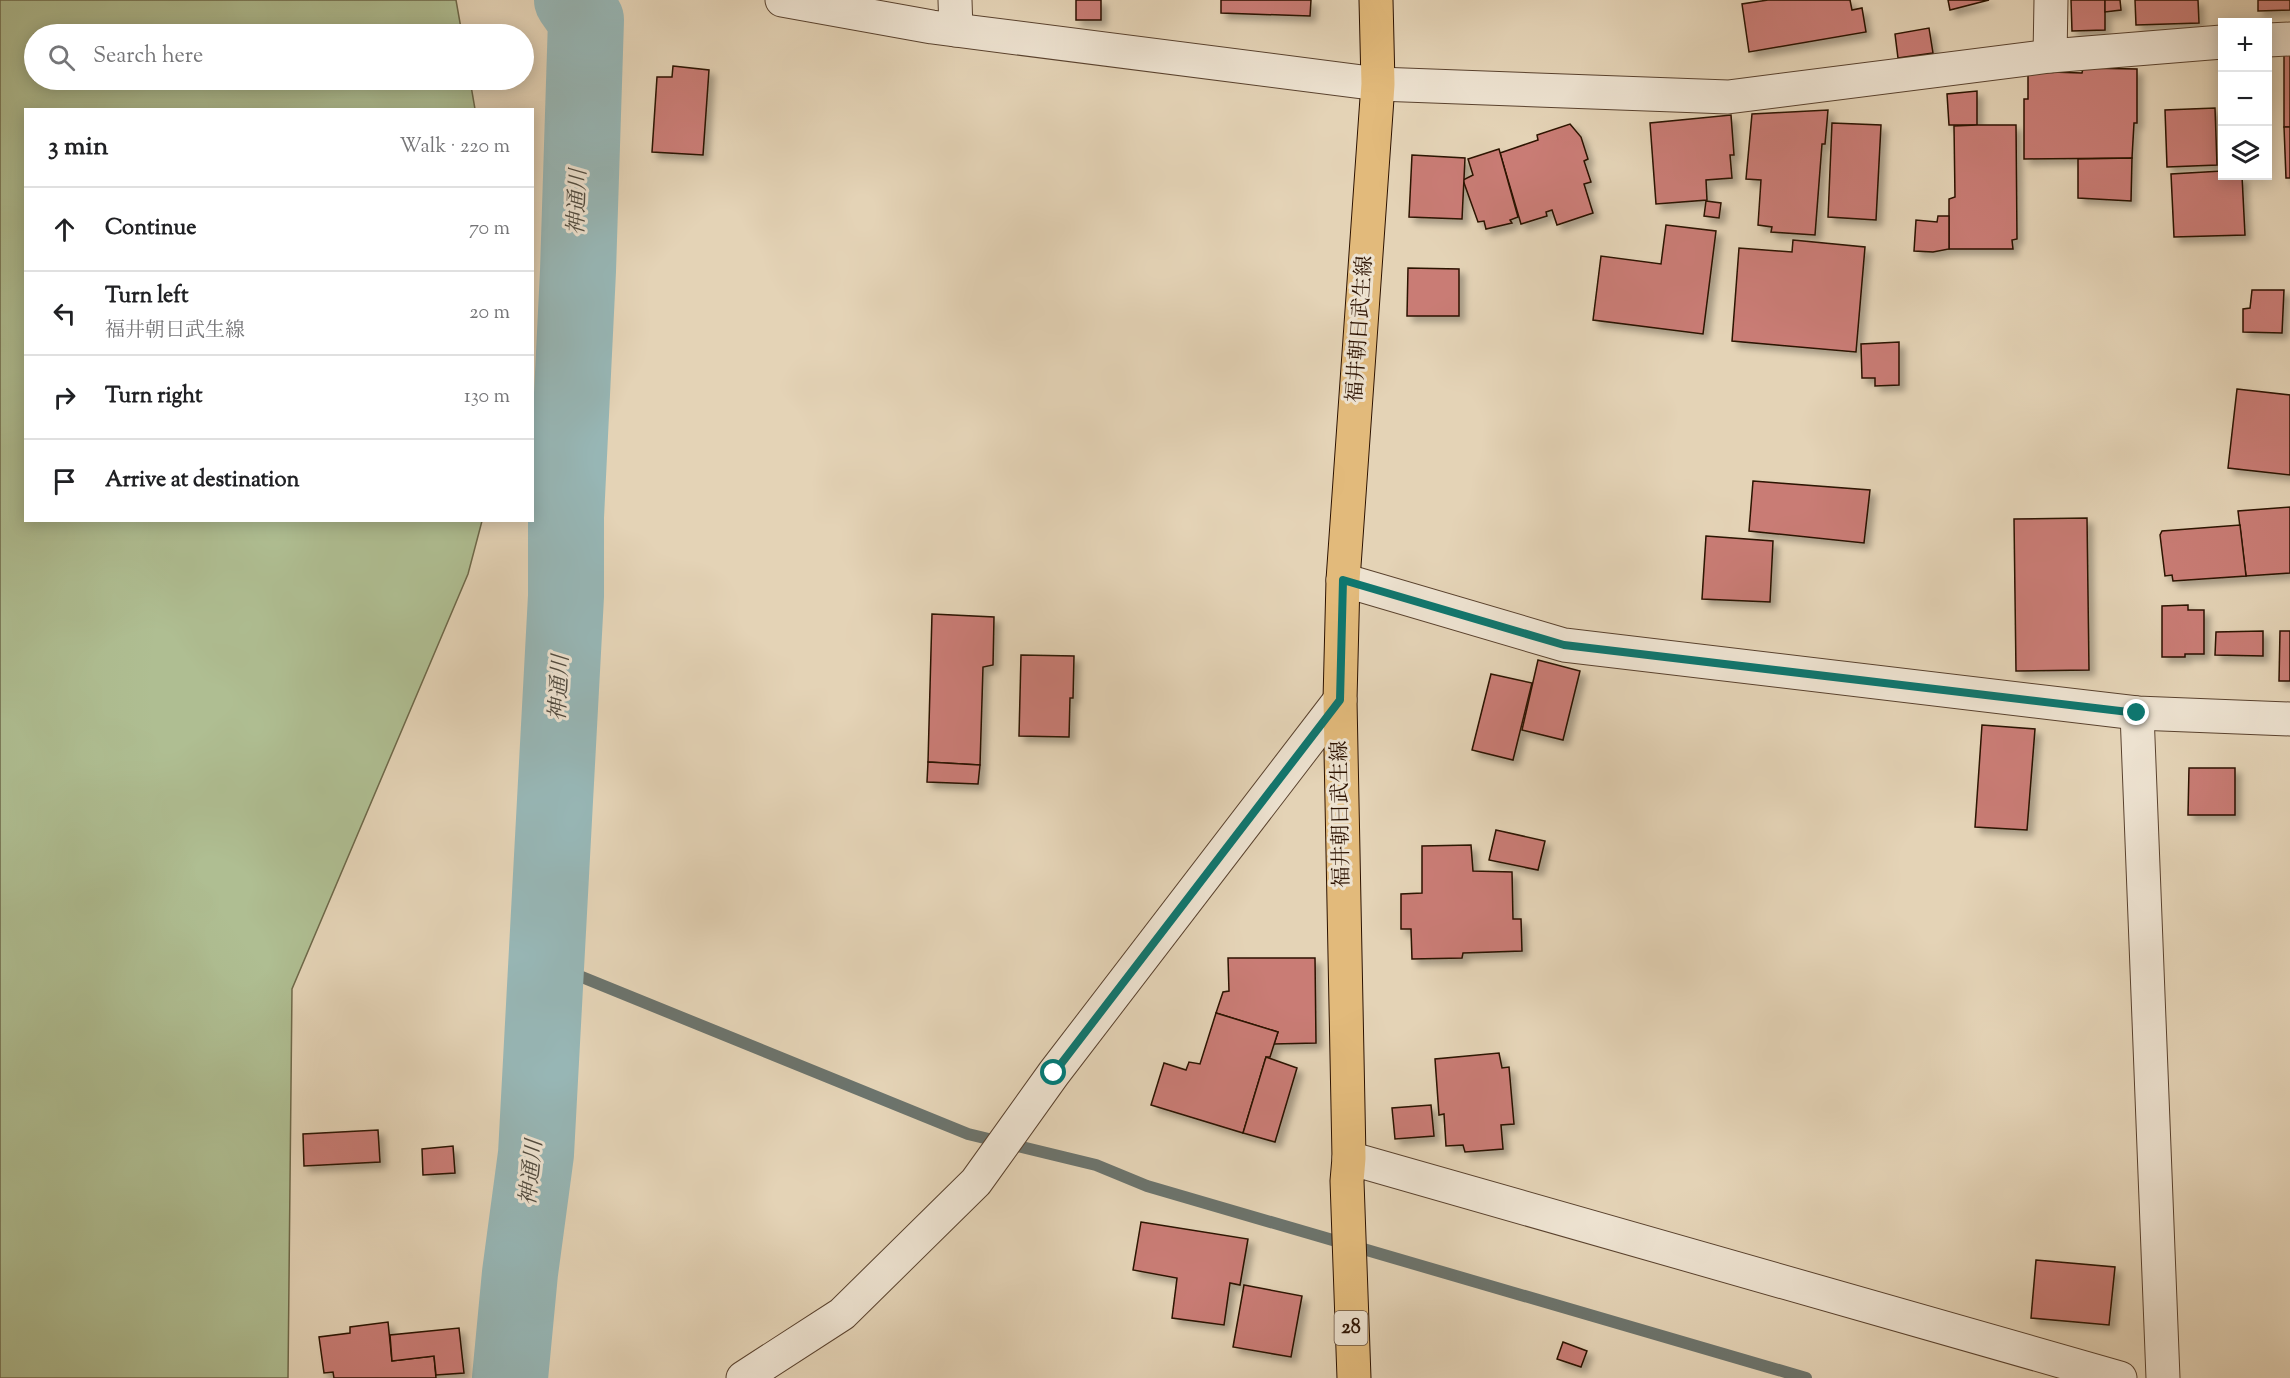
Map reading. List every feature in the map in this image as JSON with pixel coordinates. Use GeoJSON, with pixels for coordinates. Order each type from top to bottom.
{"type":"FeatureCollection","features":[{"type":"Feature","properties":{"kind":"main road","name":"福井朝日武生線"},"geometry":{"type":"LineString","coordinates":[[1353,1378],[1349,1279],[1340,700],[1343,580],[1378,84],[1376,0]]}},
{"type":"Feature","properties":{"kind":"street"},"geometry":{"type":"LineString","coordinates":[[782,0],[955,15],[1378,84],[1728,97],[2050,56],[2218,42]]}},
{"type":"Feature","properties":{"kind":"street"},"geometry":{"type":"LineString","coordinates":[[2050,56],[2051,0]]}},
{"type":"Feature","properties":{"kind":"street"},"geometry":{"type":"LineString","coordinates":[[2272,40],[2290,39]]}},
{"type":"Feature","properties":{"kind":"street"},"geometry":{"type":"LineString","coordinates":[[1343,580],[1564,645],[2137,713],[2290,719]]}},
{"type":"Feature","properties":{"kind":"street"},"geometry":{"type":"LineString","coordinates":[[743,1378],[842,1314],[976,1182],[1054,1073],[1340,700]]}},
{"type":"Feature","properties":{"kind":"street"},"geometry":{"type":"LineString","coordinates":[[2137,713],[2163,1378]]}},
{"type":"Feature","properties":{"kind":"street"},"geometry":{"type":"LineString","coordinates":[[1348,1169],[2120,1378]]}},
{"type":"Feature","properties":{"kind":"green space"},"geometry":{"type":"Polygon","coordinates":[[[0,0],[456,0],[460,24],[24,24],[24,90],[472,90],[475,108],[24,108],[24,522],[482,522],[468,574],[292,989],[288,1378],[0,1378],[0,0]]]}},
{"type":"Feature","properties":{"kind":"building"},"geometry":{"type":"Polygon","coordinates":[[[1076,0],[1101,0],[1101,20],[1076,20],[1076,0]]]}},
{"type":"Feature","properties":{"kind":"building"},"geometry":{"type":"Polygon","coordinates":[[[1221,0],[1311,0],[1310,16],[1221,13],[1221,0]]]}},
{"type":"Feature","properties":{"kind":"building"},"geometry":{"type":"Polygon","coordinates":[[[1768,0],[1850,0],[1852,10],[1862,8],[1866,32],[1749,52],[1742,4],[1768,0]]]}},
{"type":"Feature","properties":{"kind":"building"},"geometry":{"type":"Polygon","coordinates":[[[1948,0],[1989,0],[1950,10],[1948,0]]]}},
{"type":"Feature","properties":{"kind":"building"},"geometry":{"type":"Polygon","coordinates":[[[2071,0],[2105,0],[2105,30],[2072,31],[2071,0]]]}},
{"type":"Feature","properties":{"kind":"building"},"geometry":{"type":"Polygon","coordinates":[[[2105,0],[2120,0],[2121,10],[2105,12],[2105,0]]]}},
{"type":"Feature","properties":{"kind":"building"},"geometry":{"type":"Polygon","coordinates":[[[2135,0],[2198,0],[2199,23],[2136,25],[2135,0]]]}},
{"type":"Feature","properties":{"kind":"building"},"geometry":{"type":"Polygon","coordinates":[[[2258,0],[2290,0],[2290,10],[2258,11],[2258,0]]]}},
{"type":"Feature","properties":{"kind":"building"},"geometry":{"type":"Polygon","coordinates":[[[1929,28],[1933,53],[1898,58],[1895,34],[1929,28]]]}},
{"type":"Feature","properties":{"kind":"building"},"geometry":{"type":"Polygon","coordinates":[[[2284,55],[2290,55],[2290,127],[2284,127],[2284,55]]]}},
{"type":"Feature","properties":{"kind":"building"},"geometry":{"type":"Polygon","coordinates":[[[673,66],[709,70],[703,155],[652,152],[657,77],[672,77],[673,66]]]}},
{"type":"Feature","properties":{"kind":"building"},"geometry":{"type":"Polygon","coordinates":[[[2083,68],[2137,69],[2137,123],[2134,123],[2132,158],[2024,159],[2024,99],[2028,99],[2028,75],[2051,72],[2082,73],[2083,68]]]}},
{"type":"Feature","properties":{"kind":"building"},"geometry":{"type":"Polygon","coordinates":[[[1977,91],[1977,125],[1949,125],[1947,94],[1977,91]]]}},
{"type":"Feature","properties":{"kind":"building"},"geometry":{"type":"Polygon","coordinates":[[[2215,108],[2217,165],[2167,167],[2165,110],[2215,108]]]}},
{"type":"Feature","properties":{"kind":"building"},"geometry":{"type":"Polygon","coordinates":[[[1828,110],[1825,144],[1822,144],[1815,235],[1771,232],[1772,227],[1758,225],[1761,180],[1746,179],[1752,114],[1828,110]]]}},
{"type":"Feature","properties":{"kind":"building"},"geometry":{"type":"Polygon","coordinates":[[[1731,115],[1734,155],[1730,155],[1732,178],[1706,180],[1707,200],[1656,204],[1650,123],[1731,115]]]}},
{"type":"Feature","properties":{"kind":"building"},"geometry":{"type":"Polygon","coordinates":[[[1832,123],[1881,125],[1876,220],[1828,217],[1832,123]]]}},
{"type":"Feature","properties":{"kind":"building"},"geometry":{"type":"Polygon","coordinates":[[[1570,124],[1581,137],[1588,159],[1584,161],[1591,182],[1584,184],[1593,213],[1557,225],[1552,210],[1546,212],[1547,216],[1521,224],[1500,153],[1538,140],[1537,135],[1570,124]]]}},
{"type":"Feature","properties":{"kind":"building"},"geometry":{"type":"Polygon","coordinates":[[[2016,125],[2017,239],[2012,240],[2013,249],[1949,249],[1949,199],[1955,197],[1954,126],[2016,125]]]}},
{"type":"Feature","properties":{"kind":"building"},"geometry":{"type":"Polygon","coordinates":[[[2284,127],[2290,127],[2290,178],[2286,178],[2284,127]]]}},
{"type":"Feature","properties":{"kind":"building"},"geometry":{"type":"Polygon","coordinates":[[[1499,149],[1518,217],[1510,220],[1512,223],[1486,229],[1484,221],[1478,222],[1463,180],[1473,175],[1468,159],[1499,149]]]}},
{"type":"Feature","properties":{"kind":"building"},"geometry":{"type":"Polygon","coordinates":[[[1412,155],[1465,158],[1462,219],[1409,217],[1412,155]]]}},
{"type":"Feature","properties":{"kind":"building"},"geometry":{"type":"Polygon","coordinates":[[[2132,158],[2131,201],[2078,198],[2078,159],[2132,158]]]}},
{"type":"Feature","properties":{"kind":"building"},"geometry":{"type":"Polygon","coordinates":[[[2218,171],[2218,180],[2242,180],[2245,235],[2174,237],[2171,174],[2218,171]]]}},
{"type":"Feature","properties":{"kind":"building"},"geometry":{"type":"Polygon","coordinates":[[[1706,201],[1721,203],[1719,218],[1704,216],[1706,201]]]}},
{"type":"Feature","properties":{"kind":"building"},"geometry":{"type":"Polygon","coordinates":[[[1938,216],[1949,216],[1949,249],[1933,252],[1914,251],[1916,220],[1937,222],[1938,216]]]}},
{"type":"Feature","properties":{"kind":"building"},"geometry":{"type":"Polygon","coordinates":[[[1666,225],[1716,231],[1703,334],[1593,320],[1601,256],[1661,264],[1666,225]]]}},
{"type":"Feature","properties":{"kind":"building"},"geometry":{"type":"Polygon","coordinates":[[[1793,240],[1865,247],[1856,352],[1732,341],[1739,248],[1792,252],[1793,240]]]}},
{"type":"Feature","properties":{"kind":"building"},"geometry":{"type":"Polygon","coordinates":[[[1408,268],[1459,269],[1459,316],[1407,316],[1408,268]]]}},
{"type":"Feature","properties":{"kind":"building"},"geometry":{"type":"Polygon","coordinates":[[[2252,290],[2284,290],[2282,333],[2243,332],[2243,309],[2250,308],[2252,290]]]}},
{"type":"Feature","properties":{"kind":"building"},"geometry":{"type":"Polygon","coordinates":[[[1899,342],[1899,385],[1875,386],[1875,378],[1862,378],[1861,344],[1899,342]]]}},
{"type":"Feature","properties":{"kind":"building"},"geometry":{"type":"Polygon","coordinates":[[[2237,389],[2290,395],[2290,475],[2228,468],[2237,389]]]}},
{"type":"Feature","properties":{"kind":"building"},"geometry":{"type":"Polygon","coordinates":[[[1753,481],[1870,490],[1864,543],[1749,531],[1753,481]]]}},
{"type":"Feature","properties":{"kind":"building"},"geometry":{"type":"Polygon","coordinates":[[[2290,507],[2290,573],[2246,576],[2238,511],[2290,507]]]}},
{"type":"Feature","properties":{"kind":"building"},"geometry":{"type":"Polygon","coordinates":[[[2087,518],[2089,670],[2016,671],[2014,519],[2087,518]]]}},
{"type":"Feature","properties":{"kind":"building"},"geometry":{"type":"Polygon","coordinates":[[[2240,525],[2246,576],[2173,581],[2172,575],[2165,576],[2160,535],[2162,531],[2240,525]]]}},
{"type":"Feature","properties":{"kind":"building"},"geometry":{"type":"Polygon","coordinates":[[[1706,536],[1773,541],[1770,602],[1702,599],[1706,536]]]}},
{"type":"Feature","properties":{"kind":"building"},"geometry":{"type":"Polygon","coordinates":[[[2188,605],[2188,610],[2204,610],[2204,654],[2162,657],[2162,606],[2188,605]]]}},
{"type":"Feature","properties":{"kind":"building"},"geometry":{"type":"Polygon","coordinates":[[[932,614],[994,617],[993,665],[983,667],[980,765],[928,762],[932,614]]]}},
{"type":"Feature","properties":{"kind":"building"},"geometry":{"type":"Polygon","coordinates":[[[2263,631],[2263,656],[2215,655],[2216,632],[2263,631]]]}},
{"type":"Feature","properties":{"kind":"building"},"geometry":{"type":"Polygon","coordinates":[[[2280,631],[2290,631],[2290,681],[2279,681],[2280,631]]]}},
{"type":"Feature","properties":{"kind":"building"},"geometry":{"type":"Polygon","coordinates":[[[1021,655],[1074,656],[1069,737],[1019,736],[1021,655]]]}},
{"type":"Feature","properties":{"kind":"building"},"geometry":{"type":"Polygon","coordinates":[[[1538,660],[1580,671],[1563,740],[1522,730],[1538,660]]]}},
{"type":"Feature","properties":{"kind":"building"},"geometry":{"type":"Polygon","coordinates":[[[1491,674],[1532,683],[1513,760],[1472,750],[1491,674]]]}},
{"type":"Feature","properties":{"kind":"building"},"geometry":{"type":"Polygon","coordinates":[[[1982,725],[2035,729],[2027,830],[1975,827],[1982,725]]]}},
{"type":"Feature","properties":{"kind":"building"},"geometry":{"type":"Polygon","coordinates":[[[928,762],[980,765],[978,784],[927,782],[928,762]]]}},
{"type":"Feature","properties":{"kind":"building"},"geometry":{"type":"Polygon","coordinates":[[[2189,768],[2235,768],[2235,815],[2188,815],[2189,768]]]}},
{"type":"Feature","properties":{"kind":"building"},"geometry":{"type":"Polygon","coordinates":[[[1496,830],[1545,841],[1538,870],[1489,860],[1496,830]]]}},
{"type":"Feature","properties":{"kind":"building"},"geometry":{"type":"Polygon","coordinates":[[[1471,845],[1473,871],[1512,872],[1513,919],[1521,919],[1522,951],[1463,953],[1462,958],[1412,959],[1411,929],[1401,929],[1401,894],[1422,893],[1422,846],[1471,845]]]}},
{"type":"Feature","properties":{"kind":"building"},"geometry":{"type":"Polygon","coordinates":[[[1228,958],[1315,958],[1316,1043],[1274,1044],[1278,1032],[1216,1013],[1223,992],[1229,991],[1228,958]]]}},
{"type":"Feature","properties":{"kind":"building"},"geometry":{"type":"Polygon","coordinates":[[[1216,1013],[1278,1032],[1270,1057],[1266,1057],[1243,1133],[1151,1105],[1164,1063],[1186,1070],[1189,1062],[1200,1064],[1216,1013]]]}},
{"type":"Feature","properties":{"kind":"building"},"geometry":{"type":"Polygon","coordinates":[[[1499,1053],[1502,1068],[1509,1067],[1514,1124],[1501,1125],[1503,1149],[1465,1152],[1463,1145],[1446,1146],[1444,1114],[1439,1115],[1435,1059],[1499,1053]]]}},
{"type":"Feature","properties":{"kind":"building"},"geometry":{"type":"Polygon","coordinates":[[[1266,1057],[1297,1068],[1275,1142],[1243,1133],[1266,1057]]]}},
{"type":"Feature","properties":{"kind":"building"},"geometry":{"type":"Polygon","coordinates":[[[1431,1105],[1434,1136],[1395,1139],[1392,1108],[1431,1105]]]}},
{"type":"Feature","properties":{"kind":"building"},"geometry":{"type":"Polygon","coordinates":[[[378,1130],[380,1162],[304,1166],[303,1134],[378,1130]]]}},
{"type":"Feature","properties":{"kind":"building"},"geometry":{"type":"Polygon","coordinates":[[[453,1146],[455,1173],[423,1175],[422,1149],[453,1146]]]}},
{"type":"Feature","properties":{"kind":"building"},"geometry":{"type":"Polygon","coordinates":[[[1141,1222],[1248,1239],[1240,1285],[1230,1283],[1224,1325],[1172,1318],[1177,1278],[1133,1270],[1141,1222]]]}},
{"type":"Feature","properties":{"kind":"building"},"geometry":{"type":"Polygon","coordinates":[[[2036,1260],[2115,1267],[2109,1325],[2031,1318],[2036,1260]]]}},
{"type":"Feature","properties":{"kind":"building"},"geometry":{"type":"Polygon","coordinates":[[[1244,1285],[1302,1296],[1291,1357],[1233,1347],[1244,1285]]]}},
{"type":"Feature","properties":{"kind":"building"},"geometry":{"type":"Polygon","coordinates":[[[388,1322],[392,1361],[434,1356],[436,1378],[334,1378],[333,1372],[324,1373],[319,1337],[350,1333],[350,1327],[388,1322]]]}},
{"type":"Feature","properties":{"kind":"building"},"geometry":{"type":"Polygon","coordinates":[[[459,1328],[464,1373],[436,1375],[434,1356],[392,1361],[390,1335],[459,1328]]]}},
{"type":"Feature","properties":{"kind":"building"},"geometry":{"type":"Polygon","coordinates":[[[1563,1342],[1587,1351],[1581,1367],[1557,1359],[1563,1342]]]}},
{"type":"Feature","properties":{"kind":"waterway","name":"神通川"},"geometry":{"type":"LineString","coordinates":[[510,1378],[520,1273],[536,1154],[566,596],[566,517],[578,271],[586,20],[572,0]]}},
{"type":"Feature","properties":{"kind":"waterway"},"geometry":{"type":"LineString","coordinates":[[545,962],[968,1134],[1096,1165],[1147,1186],[1806,1378]]}},
{"type":"Feature","properties":{"kind":"route"},"geometry":{"type":"LineString","coordinates":[[1054,1073],[1340,700],[1343,580],[1564,645],[2137,713]]}}]}
